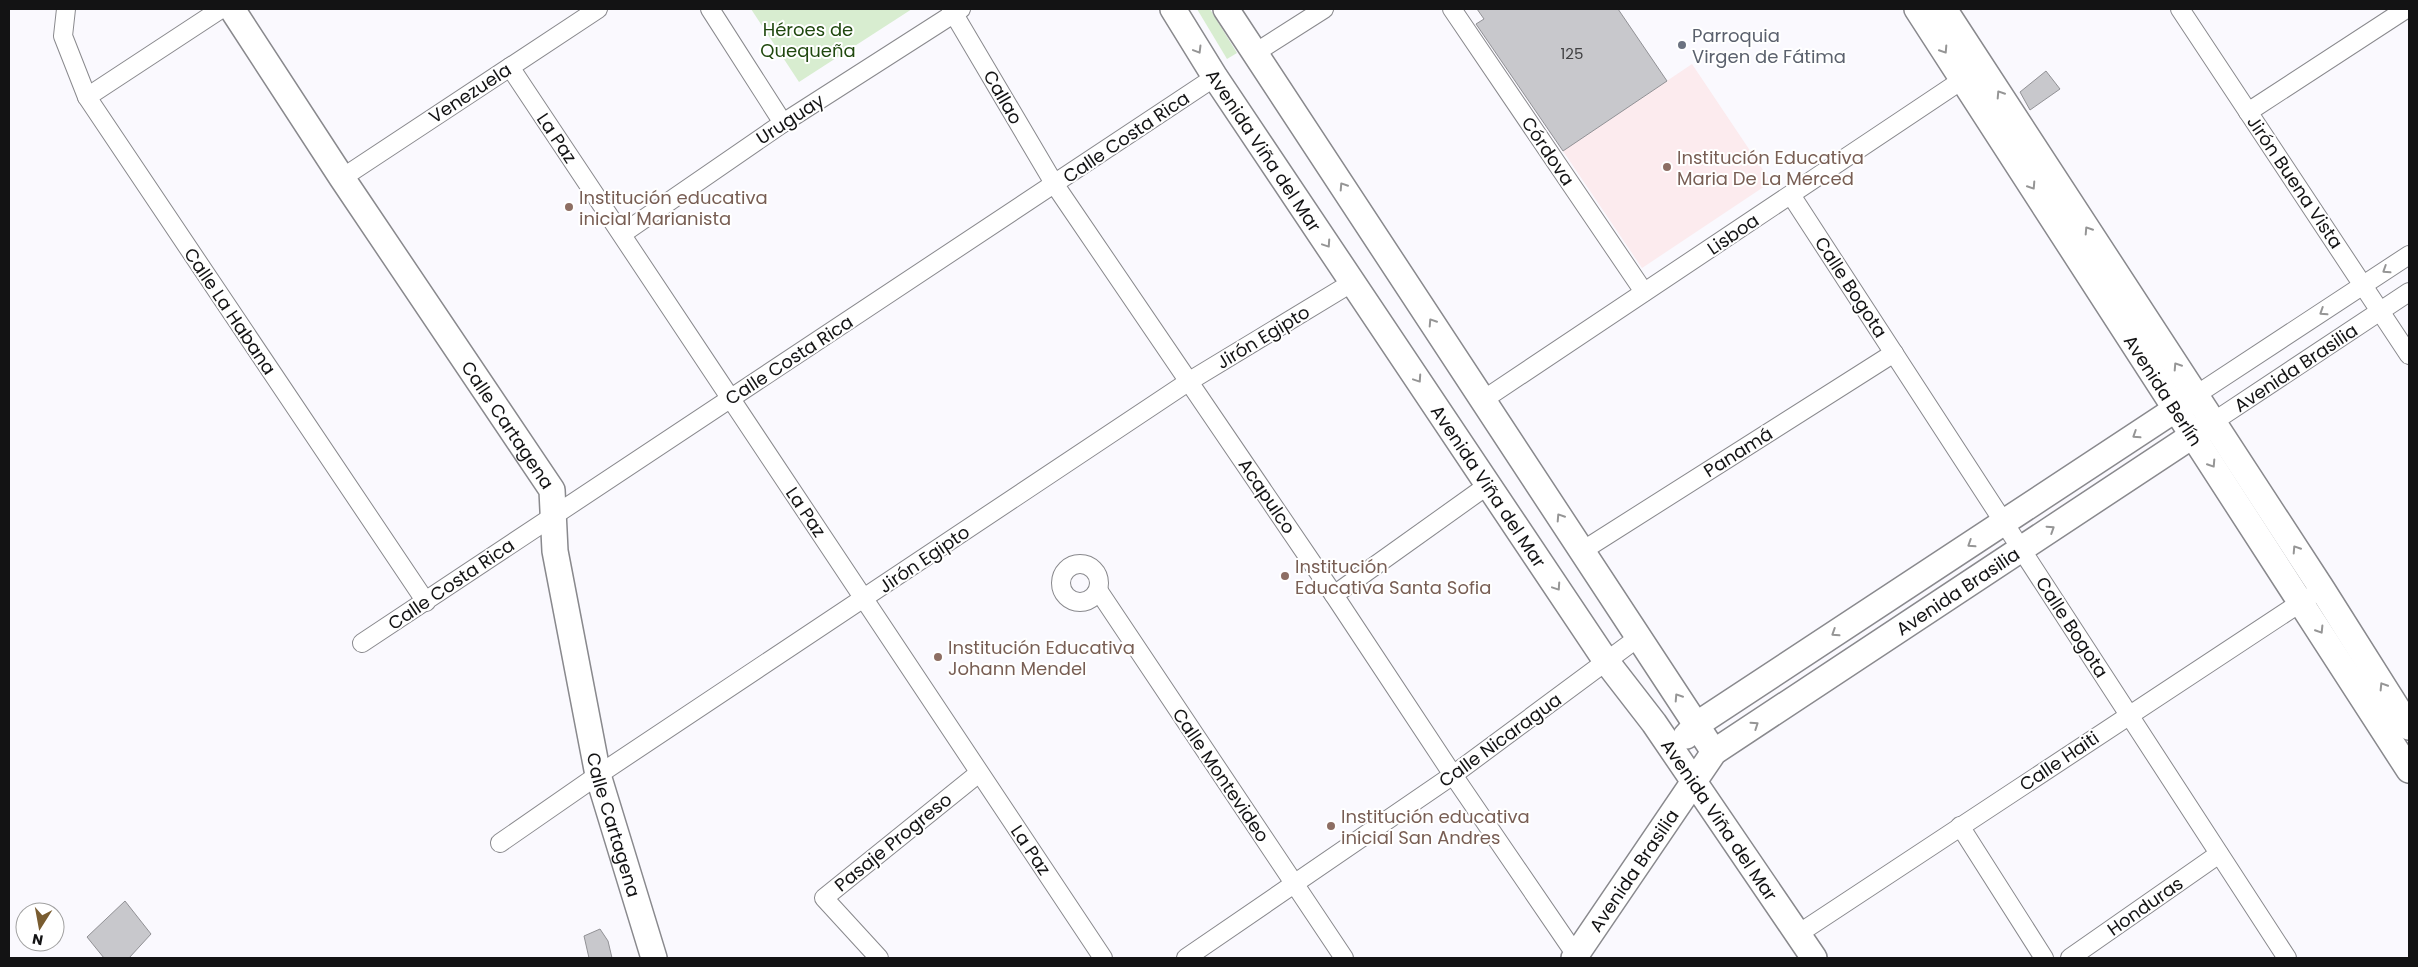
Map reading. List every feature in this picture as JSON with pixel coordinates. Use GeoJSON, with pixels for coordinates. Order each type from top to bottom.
{"type":"FeatureCollection","features":[{"type":"Feature","properties":{"kind":"street","name":"Calle La Habana"},"geometry":{"type":"LineString","coordinates":[[66,9],[63,36],[87,97],[426,602]]}},
{"type":"Feature","properties":{"kind":"street"},"geometry":{"type":"LineString","coordinates":[[87,97],[221,9]]}},
{"type":"Feature","properties":{"kind":"street","name":"Calle Cartagena"},"geometry":{"type":"LineString","coordinates":[[232,9],[342,178],[552,490],[555,514],[555,551],[598,775],[654,958]]}},
{"type":"Feature","properties":{"kind":"street","name":"Venezuela"},"geometry":{"type":"LineString","coordinates":[[342,178],[598,9]]}},
{"type":"Feature","properties":{"kind":"street"},"geometry":{"type":"LineString","coordinates":[[710,9],[782,123]]}},
{"type":"Feature","properties":{"kind":"street","name":"Avenida Viña del Mar"},"geometry":{"type":"LineString","coordinates":[[1173,9],[1215,77],[1606,661],[1672,751],[1814,958]]}},
{"type":"Feature","properties":{"kind":"street","name":"Avenida Viña del Mar"},"geometry":{"type":"LineString","coordinates":[[1226,9],[1714,752]]}},
{"type":"Feature","properties":{"kind":"street"},"geometry":{"type":"LineString","coordinates":[[1255,53],[1324,9]]}},
{"type":"Feature","properties":{"kind":"street","name":"Córdova"},"geometry":{"type":"LineString","coordinates":[[1452,9],[1644,292]]}},
{"type":"Feature","properties":{"kind":"street","name":"Avenida Berlín"},"geometry":{"type":"LineString","coordinates":[[1917,9],[1972,73],[2312,595],[2409,727]]}},
{"type":"Feature","properties":{"kind":"street","name":"Avenida Berlín"},"geometry":{"type":"LineString","coordinates":[[1944,9],[1972,73]]}},
{"type":"Feature","properties":{"kind":"street","name":"Jirón Buena Vista"},"geometry":{"type":"LineString","coordinates":[[2180,9],[2409,355]]}},
{"type":"Feature","properties":{"kind":"street"},"geometry":{"type":"LineString","coordinates":[[2248,112],[2406,9]]}},
{"type":"Feature","properties":{"kind":"street","name":"Uruguay"},"geometry":{"type":"LineString","coordinates":[[622,234],[782,123],[956,10]]}},
{"type":"Feature","properties":{"kind":"street","name":"Callao"},"geometry":{"type":"LineString","coordinates":[[956,10],[1055,185]]}},
{"type":"Feature","properties":{"kind":"street","name":"La Paz"},"geometry":{"type":"LineString","coordinates":[[510,67],[1103,958]]}},
{"type":"Feature","properties":{"kind":"street","name":"Lisboa"},"geometry":{"type":"LineString","coordinates":[[1483,400],[1972,73]]}},
{"type":"Feature","properties":{"kind":"street","name":"Calle Costa Rica"},"geometry":{"type":"LineString","coordinates":[[362,643],[1055,185],[1215,77]]}},
{"type":"Feature","properties":{"kind":"street","name":"Acapulco"},"geometry":{"type":"LineString","coordinates":[[1055,185],[1334,595],[1576,957]]}},
{"type":"Feature","properties":{"kind":"street","name":"Calle Bogota"},"geometry":{"type":"LineString","coordinates":[[1791,195],[2287,958]]}},
{"type":"Feature","properties":{"kind":"street","name":"Avenida Brasilia"},"geometry":{"type":"LineString","coordinates":[[1672,751],[1696,725],[2409,255]]}},
{"type":"Feature","properties":{"kind":"street","name":"Jirón Egipto"},"geometry":{"type":"LineString","coordinates":[[500,844],[598,775],[1188,382],[1353,282]]}},
{"type":"Feature","properties":{"kind":"street","name":"Avenida Brasilia"},"geometry":{"type":"LineString","coordinates":[[1576,957],[1714,752],[2409,292]]}},
{"type":"Feature","properties":{"kind":"street","name":"Panamá"},"geometry":{"type":"LineString","coordinates":[[1582,551],[1894,353]]}},
{"type":"Feature","properties":{"kind":"street"},"geometry":{"type":"LineString","coordinates":[[1334,595],[1488,485]]}},
{"type":"Feature","properties":{"kind":"street","name":"Calle Montevideo"},"geometry":{"type":"LineString","coordinates":[[1098,590],[1344,958]]}},
{"type":"Feature","properties":{"kind":"street","name":"Avenida Berlín"},"geometry":{"type":"LineString","coordinates":[[2312,595],[2409,770]]}},
{"type":"Feature","properties":{"kind":"street","name":"Calle Haiti"},"geometry":{"type":"LineString","coordinates":[[1798,934],[2312,595]]}},
{"type":"Feature","properties":{"kind":"street","name":"Calle Nicaragua"},"geometry":{"type":"LineString","coordinates":[[1186,958],[1453,775],[1639,638]]}},
{"type":"Feature","properties":{"kind":"street","name":"Pasaje Progreso"},"geometry":{"type":"LineString","coordinates":[[879,958],[824,898],[980,773]]}},
{"type":"Feature","properties":{"kind":"street"},"geometry":{"type":"LineString","coordinates":[[1960,826],[2044,958]]}},
{"type":"Feature","properties":{"kind":"street","name":"Honduras"},"geometry":{"type":"LineString","coordinates":[[2070,958],[2220,854]]}},
{"type":"Feature","properties":{"kind":"shaded area","name":"Institución Educativa Maria De La Merced"},"geometry":{"type":"Polygon","coordinates":[[[1692,64],[1771,182],[1642,268],[1563,151],[1692,64]]]}},
{"type":"Feature","properties":{"kind":"green space","name":"Héroes de Quequeña"},"geometry":{"type":"Polygon","coordinates":[[[751,9],[912,9],[799,82],[751,9]]]}},
{"type":"Feature","properties":{"kind":"green space"},"geometry":{"type":"Polygon","coordinates":[[[1197,9],[1210,9],[1237,53],[1227,59],[1197,9]]]}},
{"type":"Feature","properties":{"kind":"building"},"geometry":{"type":"Polygon","coordinates":[[[1477,9],[1618,9],[1667,81],[1563,151],[1476,24],[1484,19],[1477,9]]]}},
{"type":"Feature","properties":{"kind":"building"},"geometry":{"type":"Polygon","coordinates":[[[2046,71],[2060,89],[2030,110],[2020,92],[2046,71]]]}},
{"type":"Feature","properties":{"kind":"building"},"geometry":{"type":"Polygon","coordinates":[[[125,901],[151,934],[129,958],[104,958],[87,937],[125,901]]]}},
{"type":"Feature","properties":{"kind":"building"},"geometry":{"type":"Polygon","coordinates":[[[600,929],[608,941],[612,958],[589,958],[584,936],[600,929]]]}},
{"type":"Feature","properties":{"kind":"place","name":"Parroquia Virgen de Fátima"},"geometry":{"type":"Point","coordinates":[1682,45]}},
{"type":"Feature","properties":{"kind":"place","name":"Institución Educativa Maria De La Merced"},"geometry":{"type":"Point","coordinates":[1667,167]}},
{"type":"Feature","properties":{"kind":"place","name":"Institución educativa inicial Marianista"},"geometry":{"type":"Point","coordinates":[569,207]}},
{"type":"Feature","properties":{"kind":"place","name":"Institución Educativa Santa Sofia"},"geometry":{"type":"Point","coordinates":[1285,576]}},
{"type":"Feature","properties":{"kind":"place","name":"Institución Educativa Johann Mendel"},"geometry":{"type":"Point","coordinates":[938,657]}},
{"type":"Feature","properties":{"kind":"place","name":"Institución educativa inicial San Andres"},"geometry":{"type":"Point","coordinates":[1331,826]}}]}
